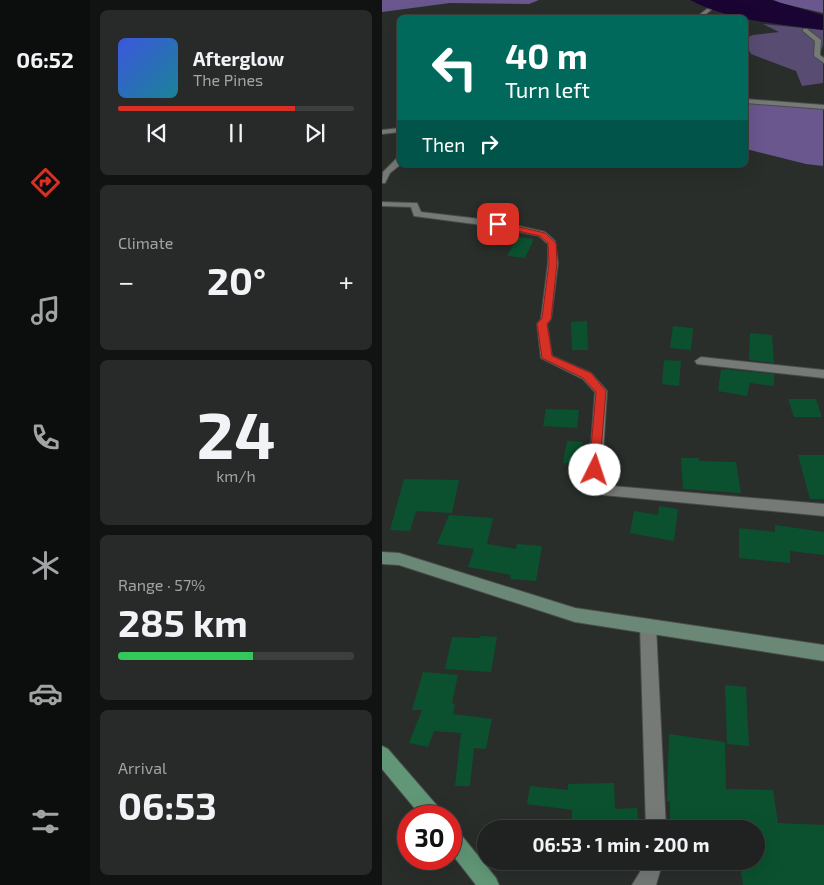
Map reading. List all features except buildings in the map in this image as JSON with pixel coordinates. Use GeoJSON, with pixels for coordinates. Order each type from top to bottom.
{"type":"FeatureCollection","features":[{"type":"Feature","properties":{"kind":"main road"},"geometry":{"type":"LineString","coordinates":[[382,755],[423,805]]}},
{"type":"Feature","properties":{"kind":"main road"},"geometry":{"type":"LineString","coordinates":[[462,852],[489,885]]}},
{"type":"Feature","properties":{"kind":"street"},"geometry":{"type":"LineString","coordinates":[[702,15],[709,10]]}},
{"type":"Feature","properties":{"kind":"street"},"geometry":{"type":"LineString","coordinates":[[805,30],[818,40],[817,56],[824,61]]}},
{"type":"Feature","properties":{"kind":"street"},"geometry":{"type":"LineString","coordinates":[[748,101],[824,107]]}},
{"type":"Feature","properties":{"kind":"street"},"geometry":{"type":"LineString","coordinates":[[382,132],[397,130]]}},
{"type":"Feature","properties":{"kind":"street"},"geometry":{"type":"LineString","coordinates":[[382,181],[387,172],[397,163]]}},
{"type":"Feature","properties":{"kind":"street"},"geometry":{"type":"LineString","coordinates":[[382,204],[414,205],[417,214],[498,224],[542,234],[552,243],[553,263],[546,319],[542,324],[547,358],[587,376],[601,391],[595,470],[608,491],[824,510]]}},
{"type":"Feature","properties":{"kind":"street"},"geometry":{"type":"LineString","coordinates":[[701,361],[824,374]]}},
{"type":"Feature","properties":{"kind":"street"},"geometry":{"type":"LineString","coordinates":[[382,558],[399,559],[575,615],[824,653]]}},
{"type":"Feature","properties":{"kind":"street"},"geometry":{"type":"LineString","coordinates":[[648,626],[656,820]]}},
{"type":"Feature","properties":{"kind":"street"},"geometry":{"type":"LineString","coordinates":[[642,885],[649,878],[651,870]]}},
{"type":"Feature","properties":{"kind":"shaded area"},"geometry":{"type":"Polygon","coordinates":[[[382,0],[539,0],[529,4],[450,3],[382,12],[382,0]]]}},
{"type":"Feature","properties":{"kind":"shaded area"},"geometry":{"type":"Polygon","coordinates":[[[690,0],[771,0],[823,15],[823,30],[748,19],[748,15],[730,15],[690,0]]]}},
{"type":"Feature","properties":{"kind":"shaded area"},"geometry":{"type":"Polygon","coordinates":[[[774,0],[823,0],[823,13],[780,3],[774,0]]]}},
{"type":"Feature","properties":{"kind":"shaded area"},"geometry":{"type":"Polygon","coordinates":[[[763,24],[823,30],[823,45],[819,56],[823,59],[823,83],[802,86],[796,71],[751,54],[748,48],[748,37],[779,32],[763,24]]]}},
{"type":"Feature","properties":{"kind":"shaded area"},"geometry":{"type":"Polygon","coordinates":[[[748,102],[823,108],[823,166],[806,164],[748,150],[748,102]]]}},
{"type":"Feature","properties":{"kind":"route"},"geometry":{"type":"LineString","coordinates":[[498,224],[518,231],[542,234],[552,243],[553,263],[546,319],[542,324],[547,358],[587,376],[601,391],[595,470]]}}]}
